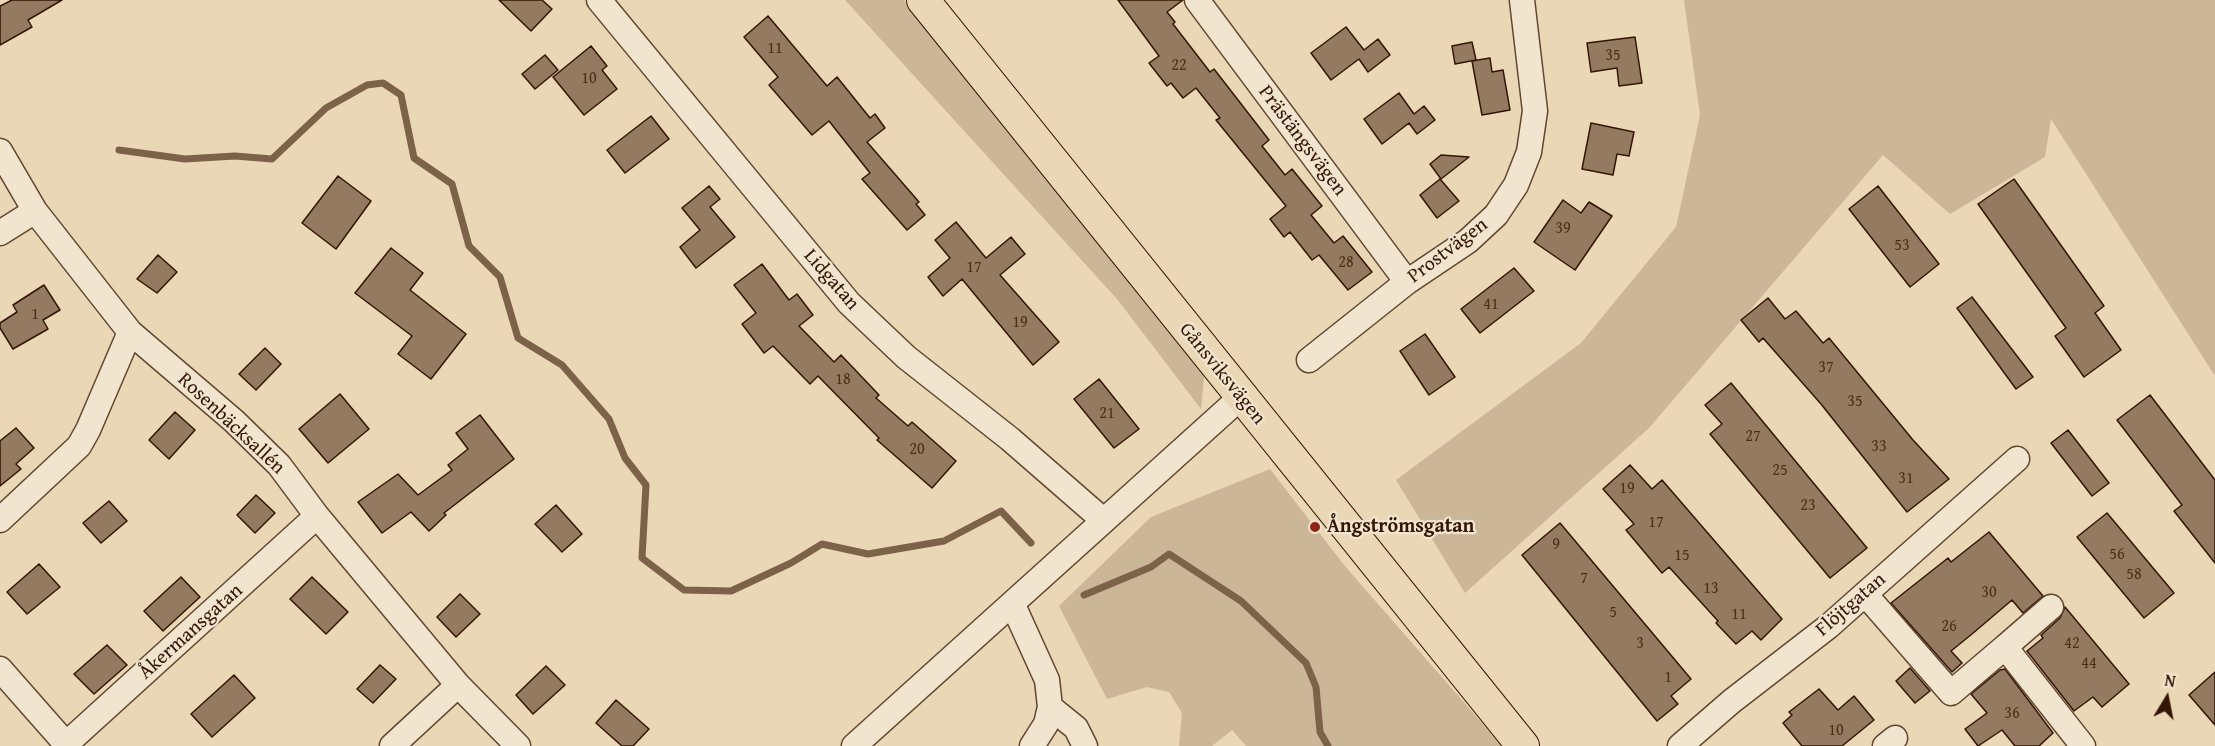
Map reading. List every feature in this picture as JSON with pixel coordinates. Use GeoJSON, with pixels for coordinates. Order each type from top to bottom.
{"type":"FeatureCollection","features":[{"type":"Feature","properties":{"kind":"main road","name":"Gånsviksvägen"},"geometry":{"type":"LineString","coordinates":[[923,0],[1523,746]]}},
{"type":"Feature","properties":{"kind":"street","name":"Lidgatan"},"geometry":{"type":"LineString","coordinates":[[599,0],[849,303],[906,357],[1010,439],[1103,520]]}},
{"type":"Feature","properties":{"kind":"street","name":"Prästängsvägen"},"geometry":{"type":"LineString","coordinates":[[1197,0],[1407,282]]}},
{"type":"Feature","properties":{"kind":"street","name":"Prostvägen"},"geometry":{"type":"LineString","coordinates":[[1309,360],[1407,282],[1468,241],[1496,215],[1515,185],[1529,152],[1535,111],[1522,0]]}},
{"type":"Feature","properties":{"kind":"street","name":"Rosenbäcksallén"},"geometry":{"type":"LineString","coordinates":[[0,151],[35,211],[130,332],[234,421],[279,465],[317,516],[458,685],[518,746]]}},
{"type":"Feature","properties":{"kind":"street"},"geometry":{"type":"LineString","coordinates":[[0,233],[35,211]]}},
{"type":"Feature","properties":{"kind":"street"},"geometry":{"type":"LineString","coordinates":[[0,520],[79,446],[130,332]]}},
{"type":"Feature","properties":{"kind":"street"},"geometry":{"type":"LineString","coordinates":[[854,746],[1241,397]]}},
{"type":"Feature","properties":{"kind":"street","name":"Flöjtgatan"},"geometry":{"type":"LineString","coordinates":[[1680,746],[1732,701],[1829,626],[2017,459]]}},
{"type":"Feature","properties":{"kind":"street","name":"Åkermansgatan"},"geometry":{"type":"LineString","coordinates":[[65,745],[317,516]]}},
{"type":"Feature","properties":{"kind":"street"},"geometry":{"type":"LineString","coordinates":[[1865,594],[1951,693],[2051,607]]}},
{"type":"Feature","properties":{"kind":"street"},"geometry":{"type":"LineString","coordinates":[[1013,604],[1047,680],[1050,707],[1046,724],[1032,746]]}},
{"type":"Feature","properties":{"kind":"street"},"geometry":{"type":"LineString","coordinates":[[2005,647],[2083,746]]}},
{"type":"Feature","properties":{"kind":"street"},"geometry":{"type":"LineString","coordinates":[[0,669],[65,745]]}},
{"type":"Feature","properties":{"kind":"street"},"geometry":{"type":"LineString","coordinates":[[392,746],[458,685]]}},
{"type":"Feature","properties":{"kind":"street"},"geometry":{"type":"LineString","coordinates":[[1050,707],[1076,728],[1085,746]]}},
{"type":"Feature","properties":{"kind":"shaded area"},"geometry":{"type":"Polygon","coordinates":[[[845,0],[904,0],[1204,376],[1201,409],[1117,299],[845,0]]]}},
{"type":"Feature","properties":{"kind":"shaded area"},"geometry":{"type":"Polygon","coordinates":[[[1684,0],[2215,0],[2215,376],[2051,119],[2045,157],[1950,214],[1883,155],[1649,428],[1465,593],[1396,480],[1581,343],[1676,227],[1700,115],[1684,0]]]}},
{"type":"Feature","properties":{"kind":"shaded area"},"geometry":{"type":"Polygon","coordinates":[[[1270,469],[1344,565],[1502,746],[1246,746],[1232,730],[1212,746],[1179,746],[1182,713],[1169,692],[1147,687],[1107,699],[1059,606],[1151,517],[1270,469]]]}},
{"type":"Feature","properties":{"kind":"building"},"geometry":{"type":"Polygon","coordinates":[[[12,0],[62,0],[28,20],[32,27],[0,45],[0,6],[12,0]]]}},
{"type":"Feature","properties":{"kind":"building"},"geometry":{"type":"Polygon","coordinates":[[[499,0],[542,0],[552,9],[531,31],[499,0]]]}},
{"type":"Feature","properties":{"kind":"building"},"geometry":{"type":"Polygon","coordinates":[[[1118,0],[1183,0],[1167,12],[1175,22],[1173,24],[1210,72],[1214,69],[1269,140],[1262,146],[1285,175],[1292,169],[1322,206],[1311,215],[1334,243],[1343,236],[1372,272],[1348,290],[1319,255],[1312,260],[1290,232],[1284,237],[1270,219],[1286,206],[1216,120],[1220,118],[1196,88],[1183,98],[1171,83],[1167,86],[1149,63],[1159,56],[1118,0]]]}},
{"type":"Feature","properties":{"kind":"building"},"geometry":{"type":"Polygon","coordinates":[[[768,16],[827,86],[837,77],[870,118],[875,114],[885,128],[867,142],[919,202],[916,204],[925,215],[907,230],[862,179],[870,173],[829,121],[812,135],[769,85],[778,77],[744,37],[768,16]]]}},
{"type":"Feature","properties":{"kind":"building"},"geometry":{"type":"Polygon","coordinates":[[[1346,27],[1364,50],[1378,39],[1390,55],[1368,72],[1359,59],[1331,80],[1311,53],[1346,27]]]}},
{"type":"Feature","properties":{"kind":"building"},"geometry":{"type":"Polygon","coordinates":[[[1635,37],[1642,83],[1619,86],[1617,68],[1591,72],[1587,43],[1635,37]]]}},
{"type":"Feature","properties":{"kind":"building"},"geometry":{"type":"Polygon","coordinates":[[[1472,42],[1476,60],[1455,64],[1452,46],[1472,42]]]}},
{"type":"Feature","properties":{"kind":"building"},"geometry":{"type":"Polygon","coordinates":[[[591,46],[607,66],[602,70],[617,89],[584,115],[553,77],[591,46]]]}},
{"type":"Feature","properties":{"kind":"building"},"geometry":{"type":"Polygon","coordinates":[[[545,55],[558,70],[535,89],[522,74],[545,55]]]}},
{"type":"Feature","properties":{"kind":"building"},"geometry":{"type":"Polygon","coordinates":[[[1490,58],[1492,72],[1503,70],[1510,110],[1482,115],[1472,61],[1490,58]]]}},
{"type":"Feature","properties":{"kind":"building"},"geometry":{"type":"Polygon","coordinates":[[[1399,93],[1414,114],[1424,106],[1435,120],[1417,134],[1409,123],[1382,144],[1364,119],[1399,93]]]}},
{"type":"Feature","properties":{"kind":"building"},"geometry":{"type":"Polygon","coordinates":[[[651,116],[669,139],[625,173],[607,150],[651,116]]]}},
{"type":"Feature","properties":{"kind":"building"},"geometry":{"type":"Polygon","coordinates":[[[1591,123],[1634,132],[1629,156],[1617,154],[1613,175],[1582,169],[1591,123]]]}},
{"type":"Feature","properties":{"kind":"building"},"geometry":{"type":"Polygon","coordinates":[[[1441,155],[1469,157],[1441,179],[1430,164],[1441,155]]]}},
{"type":"Feature","properties":{"kind":"building"},"geometry":{"type":"Polygon","coordinates":[[[338,176],[371,201],[336,249],[302,223],[338,176]]]}},
{"type":"Feature","properties":{"kind":"building"},"geometry":{"type":"Polygon","coordinates":[[[1440,179],[1459,201],[1437,218],[1420,195],[1440,179]]]}},
{"type":"Feature","properties":{"kind":"building"},"geometry":{"type":"Polygon","coordinates":[[[2014,179],[2104,306],[2095,313],[2121,350],[2084,377],[2055,336],[2066,328],[1978,204],[2014,179]]]}},
{"type":"Feature","properties":{"kind":"building"},"geometry":{"type":"Polygon","coordinates":[[[709,186],[720,199],[710,207],[735,237],[696,268],[680,247],[700,230],[682,208],[709,186]]]}},
{"type":"Feature","properties":{"kind":"building"},"geometry":{"type":"Polygon","coordinates":[[[1878,186],[1939,264],[1910,287],[1849,209],[1878,186]]]}},
{"type":"Feature","properties":{"kind":"building"},"geometry":{"type":"Polygon","coordinates":[[[1563,200],[1581,213],[1589,202],[1612,216],[1575,270],[1534,242],[1563,200]]]}},
{"type":"Feature","properties":{"kind":"building"},"geometry":{"type":"Polygon","coordinates":[[[956,222],[986,258],[1011,237],[1025,254],[1000,275],[1059,342],[1033,365],[962,279],[943,296],[928,277],[950,258],[935,240],[956,222]]]}},
{"type":"Feature","properties":{"kind":"building"},"geometry":{"type":"Polygon","coordinates":[[[391,248],[423,273],[410,290],[466,334],[431,379],[398,354],[412,336],[355,293],[391,248]]]}},
{"type":"Feature","properties":{"kind":"building"},"geometry":{"type":"Polygon","coordinates":[[[158,255],[177,272],[157,293],[137,279],[158,255]]]}},
{"type":"Feature","properties":{"kind":"building"},"geometry":{"type":"Polygon","coordinates":[[[762,264],[789,300],[797,294],[813,315],[799,326],[834,362],[841,355],[879,395],[876,398],[908,426],[912,422],[956,461],[932,488],[877,440],[879,438],[818,376],[810,384],[773,346],[764,353],[742,324],[756,313],[734,285],[762,264]]]}},
{"type":"Feature","properties":{"kind":"building"},"geometry":{"type":"Polygon","coordinates":[[[1514,268],[1534,291],[1480,333],[1461,309],[1514,268]]]}},
{"type":"Feature","properties":{"kind":"building"},"geometry":{"type":"Polygon","coordinates":[[[44,285],[60,310],[43,320],[48,329],[13,349],[0,328],[0,323],[17,312],[13,305],[44,285]]]}},
{"type":"Feature","properties":{"kind":"building"},"geometry":{"type":"Polygon","coordinates":[[[1972,297],[2033,377],[2016,389],[1957,308],[1972,297]]]}},
{"type":"Feature","properties":{"kind":"building"},"geometry":{"type":"Polygon","coordinates":[[[1768,298],[1785,319],[1796,311],[1823,343],[1829,338],[1913,440],[1949,479],[1907,512],[1821,404],[1763,338],[1759,342],[1741,320],[1768,298]]]}},
{"type":"Feature","properties":{"kind":"building"},"geometry":{"type":"Polygon","coordinates":[[[1425,334],[1455,377],[1429,395],[1400,351],[1425,334]]]}},
{"type":"Feature","properties":{"kind":"building"},"geometry":{"type":"Polygon","coordinates":[[[265,348],[281,364],[256,390],[239,374],[265,348]]]}},
{"type":"Feature","properties":{"kind":"building"},"geometry":{"type":"Polygon","coordinates":[[[1099,379],[1139,429],[1114,448],[1074,399],[1099,379]]]}},
{"type":"Feature","properties":{"kind":"building"},"geometry":{"type":"Polygon","coordinates":[[[1731,383],[1867,548],[1830,578],[1710,434],[1722,424],[1705,405],[1731,383]]]}},
{"type":"Feature","properties":{"kind":"building"},"geometry":{"type":"Polygon","coordinates":[[[340,394],[369,429],[328,463],[299,429],[340,394]]]}},
{"type":"Feature","properties":{"kind":"building"},"geometry":{"type":"Polygon","coordinates":[[[2150,395],[2215,480],[2215,563],[2174,511],[2182,505],[2117,420],[2150,395]]]}},
{"type":"Feature","properties":{"kind":"building"},"geometry":{"type":"Polygon","coordinates":[[[175,412],[195,430],[169,459],[149,440],[175,412]]]}},
{"type":"Feature","properties":{"kind":"building"},"geometry":{"type":"Polygon","coordinates":[[[480,415],[514,459],[444,513],[446,515],[429,531],[411,512],[382,533],[358,502],[398,474],[418,495],[452,470],[448,465],[468,449],[456,433],[480,415]]]}},
{"type":"Feature","properties":{"kind":"building"},"geometry":{"type":"Polygon","coordinates":[[[16,428],[34,448],[16,464],[21,469],[0,486],[0,441],[16,428]]]}},
{"type":"Feature","properties":{"kind":"building"},"geometry":{"type":"Polygon","coordinates":[[[2068,430],[2109,483],[2092,496],[2051,443],[2068,430]]]}},
{"type":"Feature","properties":{"kind":"building"},"geometry":{"type":"Polygon","coordinates":[[[1630,465],[1652,489],[1662,480],[1782,619],[1761,640],[1752,631],[1736,644],[1669,567],[1662,573],[1626,530],[1634,524],[1603,489],[1630,465]]]}},
{"type":"Feature","properties":{"kind":"building"},"geometry":{"type":"Polygon","coordinates":[[[256,495],[275,513],[255,533],[237,515],[256,495]]]}},
{"type":"Feature","properties":{"kind":"building"},"geometry":{"type":"Polygon","coordinates":[[[109,501],[127,521],[101,543],[83,523],[109,501]]]}},
{"type":"Feature","properties":{"kind":"building"},"geometry":{"type":"Polygon","coordinates":[[[556,505],[582,534],[562,552],[535,524],[556,505]]]}},
{"type":"Feature","properties":{"kind":"building"},"geometry":{"type":"Polygon","coordinates":[[[2107,513],[2174,593],[2144,618],[2077,537],[2107,513]]]}},
{"type":"Feature","properties":{"kind":"building"},"geometry":{"type":"Polygon","coordinates":[[[1560,523],[1691,679],[1671,696],[1678,704],[1657,721],[1522,555],[1560,523]]]}},
{"type":"Feature","properties":{"kind":"building"},"geometry":{"type":"Polygon","coordinates":[[[1989,532],[2043,596],[2023,613],[2012,600],[1951,651],[1962,663],[1952,672],[1891,603],[1948,558],[1951,562],[1989,532]]]}},
{"type":"Feature","properties":{"kind":"building"},"geometry":{"type":"Polygon","coordinates":[[[39,564],[60,587],[27,614],[7,592],[39,564]]]}},
{"type":"Feature","properties":{"kind":"building"},"geometry":{"type":"Polygon","coordinates":[[[181,577],[200,597],[163,631],[144,611],[181,577]]]}},
{"type":"Feature","properties":{"kind":"building"},"geometry":{"type":"Polygon","coordinates":[[[312,577],[348,612],[326,634],[290,599],[312,577]]]}},
{"type":"Feature","properties":{"kind":"building"},"geometry":{"type":"Polygon","coordinates":[[[460,594],[480,614],[456,637],[437,617],[460,594]]]}},
{"type":"Feature","properties":{"kind":"building"},"geometry":{"type":"Polygon","coordinates":[[[2065,607],[2129,684],[2102,707],[2093,697],[2074,711],[2027,651],[2043,638],[2041,635],[2060,618],[2065,607]]]}},
{"type":"Feature","properties":{"kind":"building"},"geometry":{"type":"Polygon","coordinates":[[[107,645],[127,665],[94,694],[74,674],[107,645]]]}},
{"type":"Feature","properties":{"kind":"building"},"geometry":{"type":"Polygon","coordinates":[[[380,665],[396,679],[373,703],[357,689],[380,665]]]}},
{"type":"Feature","properties":{"kind":"building"},"geometry":{"type":"Polygon","coordinates":[[[546,666],[565,685],[533,714],[516,695],[546,666]]]}},
{"type":"Feature","properties":{"kind":"building"},"geometry":{"type":"Polygon","coordinates":[[[1910,668],[1930,691],[1915,703],[1896,681],[1910,668]]]}},
{"type":"Feature","properties":{"kind":"building"},"geometry":{"type":"Polygon","coordinates":[[[2005,669],[2053,733],[2039,746],[2015,746],[2002,730],[1978,746],[1965,729],[1987,713],[1971,694],[2000,670],[2005,669]]]}},
{"type":"Feature","properties":{"kind":"building"},"geometry":{"type":"Polygon","coordinates":[[[2215,672],[2215,725],[2189,695],[2215,672]]]}},
{"type":"Feature","properties":{"kind":"building"},"geometry":{"type":"Polygon","coordinates":[[[234,675],[255,698],[212,737],[191,714],[234,675]]]}},
{"type":"Feature","properties":{"kind":"building"},"geometry":{"type":"Polygon","coordinates":[[[1819,689],[1838,710],[1854,696],[1874,720],[1842,746],[1802,746],[1783,723],[1792,715],[1789,712],[1819,689]]]}},
{"type":"Feature","properties":{"kind":"building"},"geometry":{"type":"Polygon","coordinates":[[[616,700],[649,729],[633,746],[622,746],[596,723],[616,700]]]}},
{"type":"Feature","properties":{"kind":"waterway"},"geometry":{"type":"LineString","coordinates":[[119,150],[185,159],[235,156],[272,159],[326,108],[367,85],[383,83],[401,95],[414,158],[452,184],[469,246],[500,277],[518,338],[562,365],[609,419],[625,458],[646,485],[642,558],[684,590],[731,591],[791,563],[822,544],[868,554],[944,541],[1001,511],[1031,543]]}},
{"type":"Feature","properties":{"kind":"waterway"},"geometry":{"type":"LineString","coordinates":[[1084,595],[1151,567],[1169,554],[1241,601],[1306,663],[1316,687],[1320,732],[1328,746]]}},
{"type":"Feature","properties":{"kind":"place","name":"Ångströmsgatan"},"geometry":{"type":"Point","coordinates":[1315,527]}}]}
